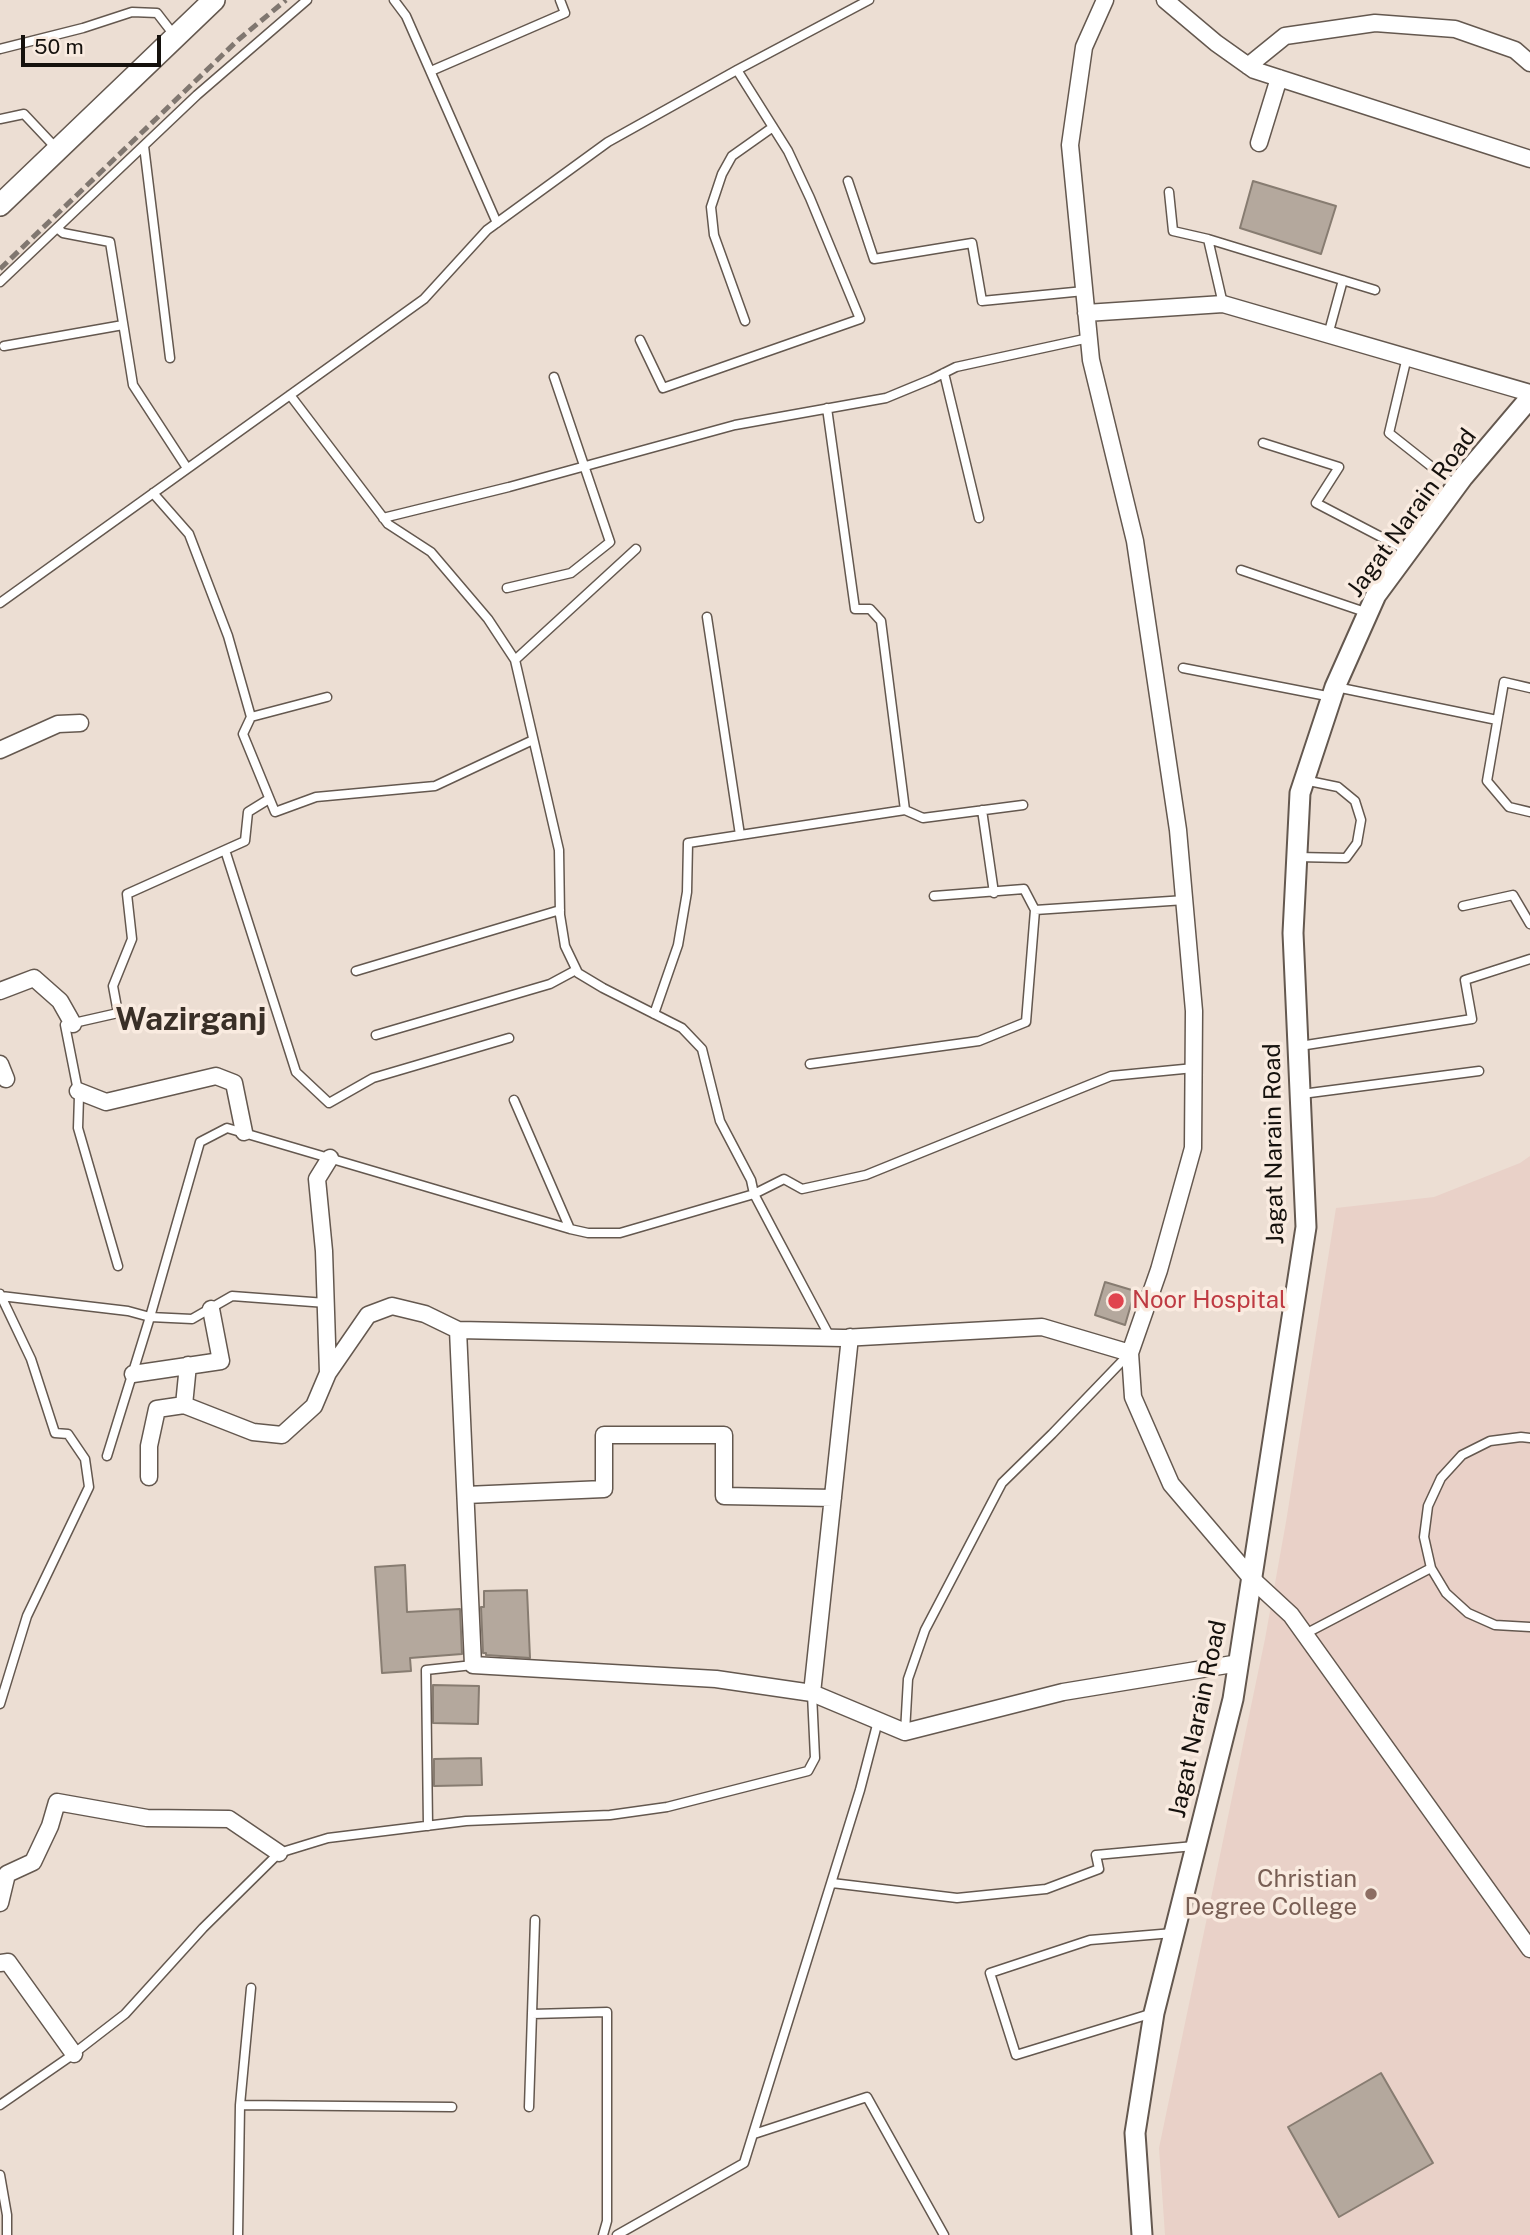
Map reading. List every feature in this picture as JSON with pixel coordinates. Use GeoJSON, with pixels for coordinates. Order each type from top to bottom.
{"type":"FeatureCollection","features":[{"type":"Feature","properties":{"kind":"main road"},"geometry":{"type":"LineString","coordinates":[[0,205],[214,0]]}},
{"type":"Feature","properties":{"kind":"street"},"geometry":{"type":"LineString","coordinates":[[1105,0],[1084,47],[1070,145],[1091,360],[1135,541],[1178,830],[1194,1011],[1193,1148],[1159,1270],[1129,1353],[1133,1397],[1171,1484],[1252,1579],[1291,1615],[1530,1950]]}},
{"type":"Feature","properties":{"kind":"street"},"geometry":{"type":"LineString","coordinates":[[1164,0],[1254,70],[1530,159]]}},
{"type":"Feature","properties":{"kind":"street"},"geometry":{"type":"LineString","coordinates":[[1248,66],[1285,36],[1375,23],[1455,29],[1515,50],[1530,63]]}},
{"type":"Feature","properties":{"kind":"street"},"geometry":{"type":"LineString","coordinates":[[1259,143],[1279,78]]}},
{"type":"Feature","properties":{"kind":"street"},"geometry":{"type":"LineString","coordinates":[[1086,313],[1223,304],[1530,395]]}},
{"type":"Feature","properties":{"kind":"street","name":"Jagat Narain Road"},"geometry":{"type":"LineString","coordinates":[[1142,2235],[1135,2133],[1154,2013],[1233,1699],[1306,1227],[1293,933],[1300,793],[1333,692],[1376,595],[1456,486],[1530,395]]}},
{"type":"Feature","properties":{"kind":"street"},"geometry":{"type":"LineString","coordinates":[[0,751],[58,724],[80,723]]}},
{"type":"Feature","properties":{"kind":"street"},"geometry":{"type":"LineString","coordinates":[[0,991],[34,978],[60,1001],[73,1024]]}},
{"type":"Feature","properties":{"kind":"street"},"geometry":{"type":"LineString","coordinates":[[78,1091],[106,1102],[216,1076],[234,1083],[244,1132]]}},
{"type":"Feature","properties":{"kind":"street"},"geometry":{"type":"LineString","coordinates":[[328,1373],[324,1251],[317,1179],[330,1158]]}},
{"type":"Feature","properties":{"kind":"street"},"geometry":{"type":"LineString","coordinates":[[149,1477],[149,1446],[157,1409],[184,1405],[253,1432],[282,1435],[314,1406],[328,1373],[368,1315],[392,1306],[425,1314],[458,1330],[850,1337],[1042,1327],[1129,1353]]}},
{"type":"Feature","properties":{"kind":"street"},"geometry":{"type":"LineString","coordinates":[[133,1374],[221,1361],[211,1309]]}},
{"type":"Feature","properties":{"kind":"street"},"geometry":{"type":"LineString","coordinates":[[458,1330],[473,1665],[716,1679],[812,1693],[905,1732],[1063,1692],[1239,1663]]}},
{"type":"Feature","properties":{"kind":"street"},"geometry":{"type":"LineString","coordinates":[[812,1693],[850,1337]]}},
{"type":"Feature","properties":{"kind":"street"},"geometry":{"type":"LineString","coordinates":[[184,1405],[188,1365]]}},
{"type":"Feature","properties":{"kind":"street"},"geometry":{"type":"LineString","coordinates":[[466,1495],[604,1489],[604,1435],[724,1435],[724,1496],[833,1498]]}},
{"type":"Feature","properties":{"kind":"street"},"geometry":{"type":"LineString","coordinates":[[0,1903],[7,1874],[33,1862],[50,1826],[57,1802],[146,1818],[229,1819],[279,1853]]}},
{"type":"Feature","properties":{"kind":"street"},"geometry":{"type":"LineString","coordinates":[[0,1963],[8,1962],[75,2054]]}},
{"type":"Feature","properties":{"kind":"lane"},"geometry":{"type":"LineString","coordinates":[[0,282],[197,95],[307,0]]}},
{"type":"Feature","properties":{"kind":"lane"},"geometry":{"type":"LineString","coordinates":[[394,0],[406,16],[497,223]]}},
{"type":"Feature","properties":{"kind":"lane"},"geometry":{"type":"LineString","coordinates":[[431,71],[565,13],[560,0]]}},
{"type":"Feature","properties":{"kind":"lane"},"geometry":{"type":"LineString","coordinates":[[0,603],[424,299],[488,230],[608,142],[869,0]]}},
{"type":"Feature","properties":{"kind":"lane"},"geometry":{"type":"LineString","coordinates":[[0,49],[83,28],[132,12],[157,13],[176,37]]}},
{"type":"Feature","properties":{"kind":"lane"},"geometry":{"type":"LineString","coordinates":[[640,340],[663,388],[860,319],[788,151],[737,70]]}},
{"type":"Feature","properties":{"kind":"lane"},"geometry":{"type":"LineString","coordinates":[[0,119],[24,114],[58,150]]}},
{"type":"Feature","properties":{"kind":"lane"},"geometry":{"type":"LineString","coordinates":[[745,321],[714,235],[711,207],[722,174],[732,156],[773,127]]}},
{"type":"Feature","properties":{"kind":"lane"},"geometry":{"type":"LineString","coordinates":[[144,146],[170,358]]}},
{"type":"Feature","properties":{"kind":"lane"},"geometry":{"type":"LineString","coordinates":[[848,181],[874,259],[972,243],[982,301],[1084,291]]}},
{"type":"Feature","properties":{"kind":"lane"},"geometry":{"type":"LineString","coordinates":[[1169,192],[1173,231],[1208,239],[1375,290]]}},
{"type":"Feature","properties":{"kind":"lane"},"geometry":{"type":"LineString","coordinates":[[57,228],[63,233],[110,242],[134,385],[187,468]]}},
{"type":"Feature","properties":{"kind":"lane"},"geometry":{"type":"LineString","coordinates":[[1208,239],[1223,304]]}},
{"type":"Feature","properties":{"kind":"lane"},"geometry":{"type":"LineString","coordinates":[[1328,335],[1343,281]]}},
{"type":"Feature","properties":{"kind":"lane"},"geometry":{"type":"LineString","coordinates":[[4,346],[124,325]]}},
{"type":"Feature","properties":{"kind":"lane"},"geometry":{"type":"LineString","coordinates":[[383,518],[735,425],[886,398],[956,367],[1089,338]]}},
{"type":"Feature","properties":{"kind":"lane"},"geometry":{"type":"LineString","coordinates":[[1407,357],[1389,433],[1456,486]]}},
{"type":"Feature","properties":{"kind":"lane"},"geometry":{"type":"LineString","coordinates":[[944,373],[979,518]]}},
{"type":"Feature","properties":{"kind":"lane"},"geometry":{"type":"LineString","coordinates":[[507,589],[572,573],[610,542],[554,377]]}},
{"type":"Feature","properties":{"kind":"lane"},"geometry":{"type":"LineString","coordinates":[[290,395],[388,524],[431,552],[488,619],[514,660],[559,850],[559,910],[565,946],[576,970],[578,974],[603,988],[682,1028],[702,1049],[720,1121],[751,1180],[754,1194],[772,1230],[830,1337]]}},
{"type":"Feature","properties":{"kind":"lane"},"geometry":{"type":"LineString","coordinates":[[827,408],[855,608],[870,610],[881,621],[905,810]]}},
{"type":"Feature","properties":{"kind":"lane"},"geometry":{"type":"LineString","coordinates":[[1263,443],[1339,467],[1316,503],[1408,551]]}},
{"type":"Feature","properties":{"kind":"lane"},"geometry":{"type":"LineString","coordinates":[[153,493],[189,534],[229,636],[251,718],[243,734],[275,812],[316,797],[435,786],[533,740]]}},
{"type":"Feature","properties":{"kind":"lane"},"geometry":{"type":"LineString","coordinates":[[514,660],[636,550]]}},
{"type":"Feature","properties":{"kind":"lane"},"geometry":{"type":"LineString","coordinates":[[1241,570],[1368,613]]}},
{"type":"Feature","properties":{"kind":"lane"},"geometry":{"type":"LineString","coordinates":[[708,617],[740,835]]}},
{"type":"Feature","properties":{"kind":"lane"},"geometry":{"type":"LineString","coordinates":[[1184,668],[1497,720]]}},
{"type":"Feature","properties":{"kind":"lane"},"geometry":{"type":"LineString","coordinates":[[1530,688],[1504,682],[1488,780],[1509,807],[1530,812]]}},
{"type":"Feature","properties":{"kind":"lane"},"geometry":{"type":"LineString","coordinates":[[251,718],[327,697]]}},
{"type":"Feature","properties":{"kind":"lane"},"geometry":{"type":"LineString","coordinates":[[1297,857],[1346,858],[1357,843],[1361,820],[1355,801],[1338,787],[1304,780]]}},
{"type":"Feature","properties":{"kind":"lane"},"geometry":{"type":"LineString","coordinates":[[118,1266],[78,1128],[78,1091],[65,1025],[118,1013],[113,986],[132,939],[127,894],[245,841],[248,812],[269,799]]}},
{"type":"Feature","properties":{"kind":"lane"},"geometry":{"type":"LineString","coordinates":[[654,1014],[678,945],[687,892],[688,843],[905,810],[923,818],[1023,804]]}},
{"type":"Feature","properties":{"kind":"lane"},"geometry":{"type":"LineString","coordinates":[[982,810],[995,893]]}},
{"type":"Feature","properties":{"kind":"lane"},"geometry":{"type":"LineString","coordinates":[[225,850],[296,1072],[329,1103],[373,1078],[509,1038]]}},
{"type":"Feature","properties":{"kind":"lane"},"geometry":{"type":"LineString","coordinates":[[810,1064],[979,1041],[1026,1022],[1035,910],[1024,889],[934,896]]}},
{"type":"Feature","properties":{"kind":"lane"},"geometry":{"type":"LineString","coordinates":[[1462,906],[1513,895],[1530,924]]}},
{"type":"Feature","properties":{"kind":"lane"},"geometry":{"type":"LineString","coordinates":[[1035,910],[1185,900]]}},
{"type":"Feature","properties":{"kind":"lane"},"geometry":{"type":"LineString","coordinates":[[356,971],[559,910]]}},
{"type":"Feature","properties":{"kind":"lane"},"geometry":{"type":"LineString","coordinates":[[1297,1046],[1472,1019],[1465,981],[1530,959]]}},
{"type":"Feature","properties":{"kind":"lane"},"geometry":{"type":"LineString","coordinates":[[376,1035],[550,984],[576,970]]}},
{"type":"Feature","properties":{"kind":"lane"},"geometry":{"type":"LineString","coordinates":[[107,1456],[200,1142],[227,1128],[570,1229],[588,1233],[620,1233],[754,1194],[784,1179],[802,1189],[866,1175],[1111,1076],[1194,1068]]}},
{"type":"Feature","properties":{"kind":"lane"},"geometry":{"type":"LineString","coordinates":[[1299,1095],[1479,1071]]}},
{"type":"Feature","properties":{"kind":"lane"},"geometry":{"type":"LineString","coordinates":[[514,1100],[570,1229]]}},
{"type":"Feature","properties":{"kind":"lane"},"geometry":{"type":"LineString","coordinates":[[0,1295],[128,1311],[150,1317],[192,1319],[232,1296],[326,1303]]}},
{"type":"Feature","properties":{"kind":"lane"},"geometry":{"type":"LineString","coordinates":[[0,1295],[32,1359],[55,1433],[68,1434],[85,1459],[89,1487],[27,1616],[0,1704]]}},
{"type":"Feature","properties":{"kind":"lane"},"geometry":{"type":"LineString","coordinates":[[905,1732],[908,1679],[925,1630],[1002,1483],[1129,1353]]}},
{"type":"Feature","properties":{"kind":"lane"},"geometry":{"type":"LineString","coordinates":[[1530,1429],[1525,1437],[1490,1441],[1462,1455],[1441,1478],[1427,1506],[1424,1537],[1431,1568],[1446,1593],[1468,1613],[1495,1625],[1530,1627]]}},
{"type":"Feature","properties":{"kind":"lane"},"geometry":{"type":"LineString","coordinates":[[1305,1634],[1431,1568]]}},
{"type":"Feature","properties":{"kind":"lane"},"geometry":{"type":"LineString","coordinates":[[428,1826],[426,1670],[473,1665]]}},
{"type":"Feature","properties":{"kind":"lane"},"geometry":{"type":"LineString","coordinates":[[0,2105],[75,2054],[125,2014],[203,1928],[279,1853],[328,1838],[466,1821],[610,1815],[667,1807],[808,1771],[815,1758],[812,1693]]}},
{"type":"Feature","properties":{"kind":"lane"},"geometry":{"type":"LineString","coordinates":[[617,2235],[744,2163],[832,1883],[878,1721]]}},
{"type":"Feature","properties":{"kind":"lane"},"geometry":{"type":"LineString","coordinates":[[832,1883],[957,1898],[1021,1892],[1046,1889],[1099,1869],[1096,1855],[1195,1846]]}},
{"type":"Feature","properties":{"kind":"lane"},"geometry":{"type":"LineString","coordinates":[[529,2107],[535,1920]]}},
{"type":"Feature","properties":{"kind":"lane"},"geometry":{"type":"LineString","coordinates":[[1154,2013],[1016,2055],[990,1973],[1090,1940],[1173,1933]]}},
{"type":"Feature","properties":{"kind":"lane"},"geometry":{"type":"LineString","coordinates":[[238,2235],[240,2105],[251,1988]]}},
{"type":"Feature","properties":{"kind":"lane"},"geometry":{"type":"LineString","coordinates":[[532,2014],[607,2012],[607,2221],[603,2235]]}},
{"type":"Feature","properties":{"kind":"lane"},"geometry":{"type":"LineString","coordinates":[[754,2134],[867,2096],[944,2235]]}},
{"type":"Feature","properties":{"kind":"lane"},"geometry":{"type":"LineString","coordinates":[[240,2105],[452,2108]]}},
{"type":"Feature","properties":{"kind":"lane"},"geometry":{"type":"LineString","coordinates":[[0,2175],[7,2215],[7,2235]]}},
{"type":"Feature","properties":{"kind":"shaded area","name":"Christian Degree College"},"geometry":{"type":"Polygon","coordinates":[[[1530,1156],[1530,2235],[1165,2235],[1159,2148],[1265,1639],[1336,1208],[1434,1197],[1520,1163],[1530,1156]]]}},
{"type":"Feature","properties":{"kind":"building"},"geometry":{"type":"Polygon","coordinates":[[[1253,181],[1336,206],[1321,254],[1240,228],[1253,181]]]}},
{"type":"Feature","properties":{"kind":"building"},"geometry":{"type":"Polygon","coordinates":[[[1105,1282],[1135,1291],[1125,1325],[1095,1315],[1105,1282]]]}},
{"type":"Feature","properties":{"kind":"building"},"geometry":{"type":"Polygon","coordinates":[[[405,1565],[407,1612],[460,1609],[462,1654],[410,1658],[411,1671],[382,1673],[375,1567],[405,1565]]]}},
{"type":"Feature","properties":{"kind":"building"},"geometry":{"type":"Polygon","coordinates":[[[527,1590],[530,1658],[486,1655],[483,1653],[481,1607],[484,1607],[484,1591],[527,1590]]]}},
{"type":"Feature","properties":{"kind":"building"},"geometry":{"type":"Polygon","coordinates":[[[433,1685],[479,1686],[478,1724],[433,1723],[433,1685]]]}},
{"type":"Feature","properties":{"kind":"building"},"geometry":{"type":"Polygon","coordinates":[[[481,1758],[482,1785],[434,1786],[434,1759],[481,1758]]]}},
{"type":"Feature","properties":{"kind":"building"},"geometry":{"type":"Polygon","coordinates":[[[1381,2073],[1433,2163],[1339,2217],[1288,2127],[1381,2073]]]}},
{"type":"Feature","properties":{"kind":"railway"},"geometry":{"type":"LineString","coordinates":[[0,269],[238,40],[286,0]]}},
{"type":"Feature","properties":{"kind":"place","name":"Noor Hospital"},"geometry":{"type":"Point","coordinates":[1116,1301]}},
{"type":"Feature","properties":{"kind":"place","name":"Christian Degree College"},"geometry":{"type":"Point","coordinates":[1371,1894]}},
{"type":"Feature","properties":{"kind":"district","name":"Wazirganj"},"geometry":{"type":"Point","coordinates":[191,1020]}}]}
